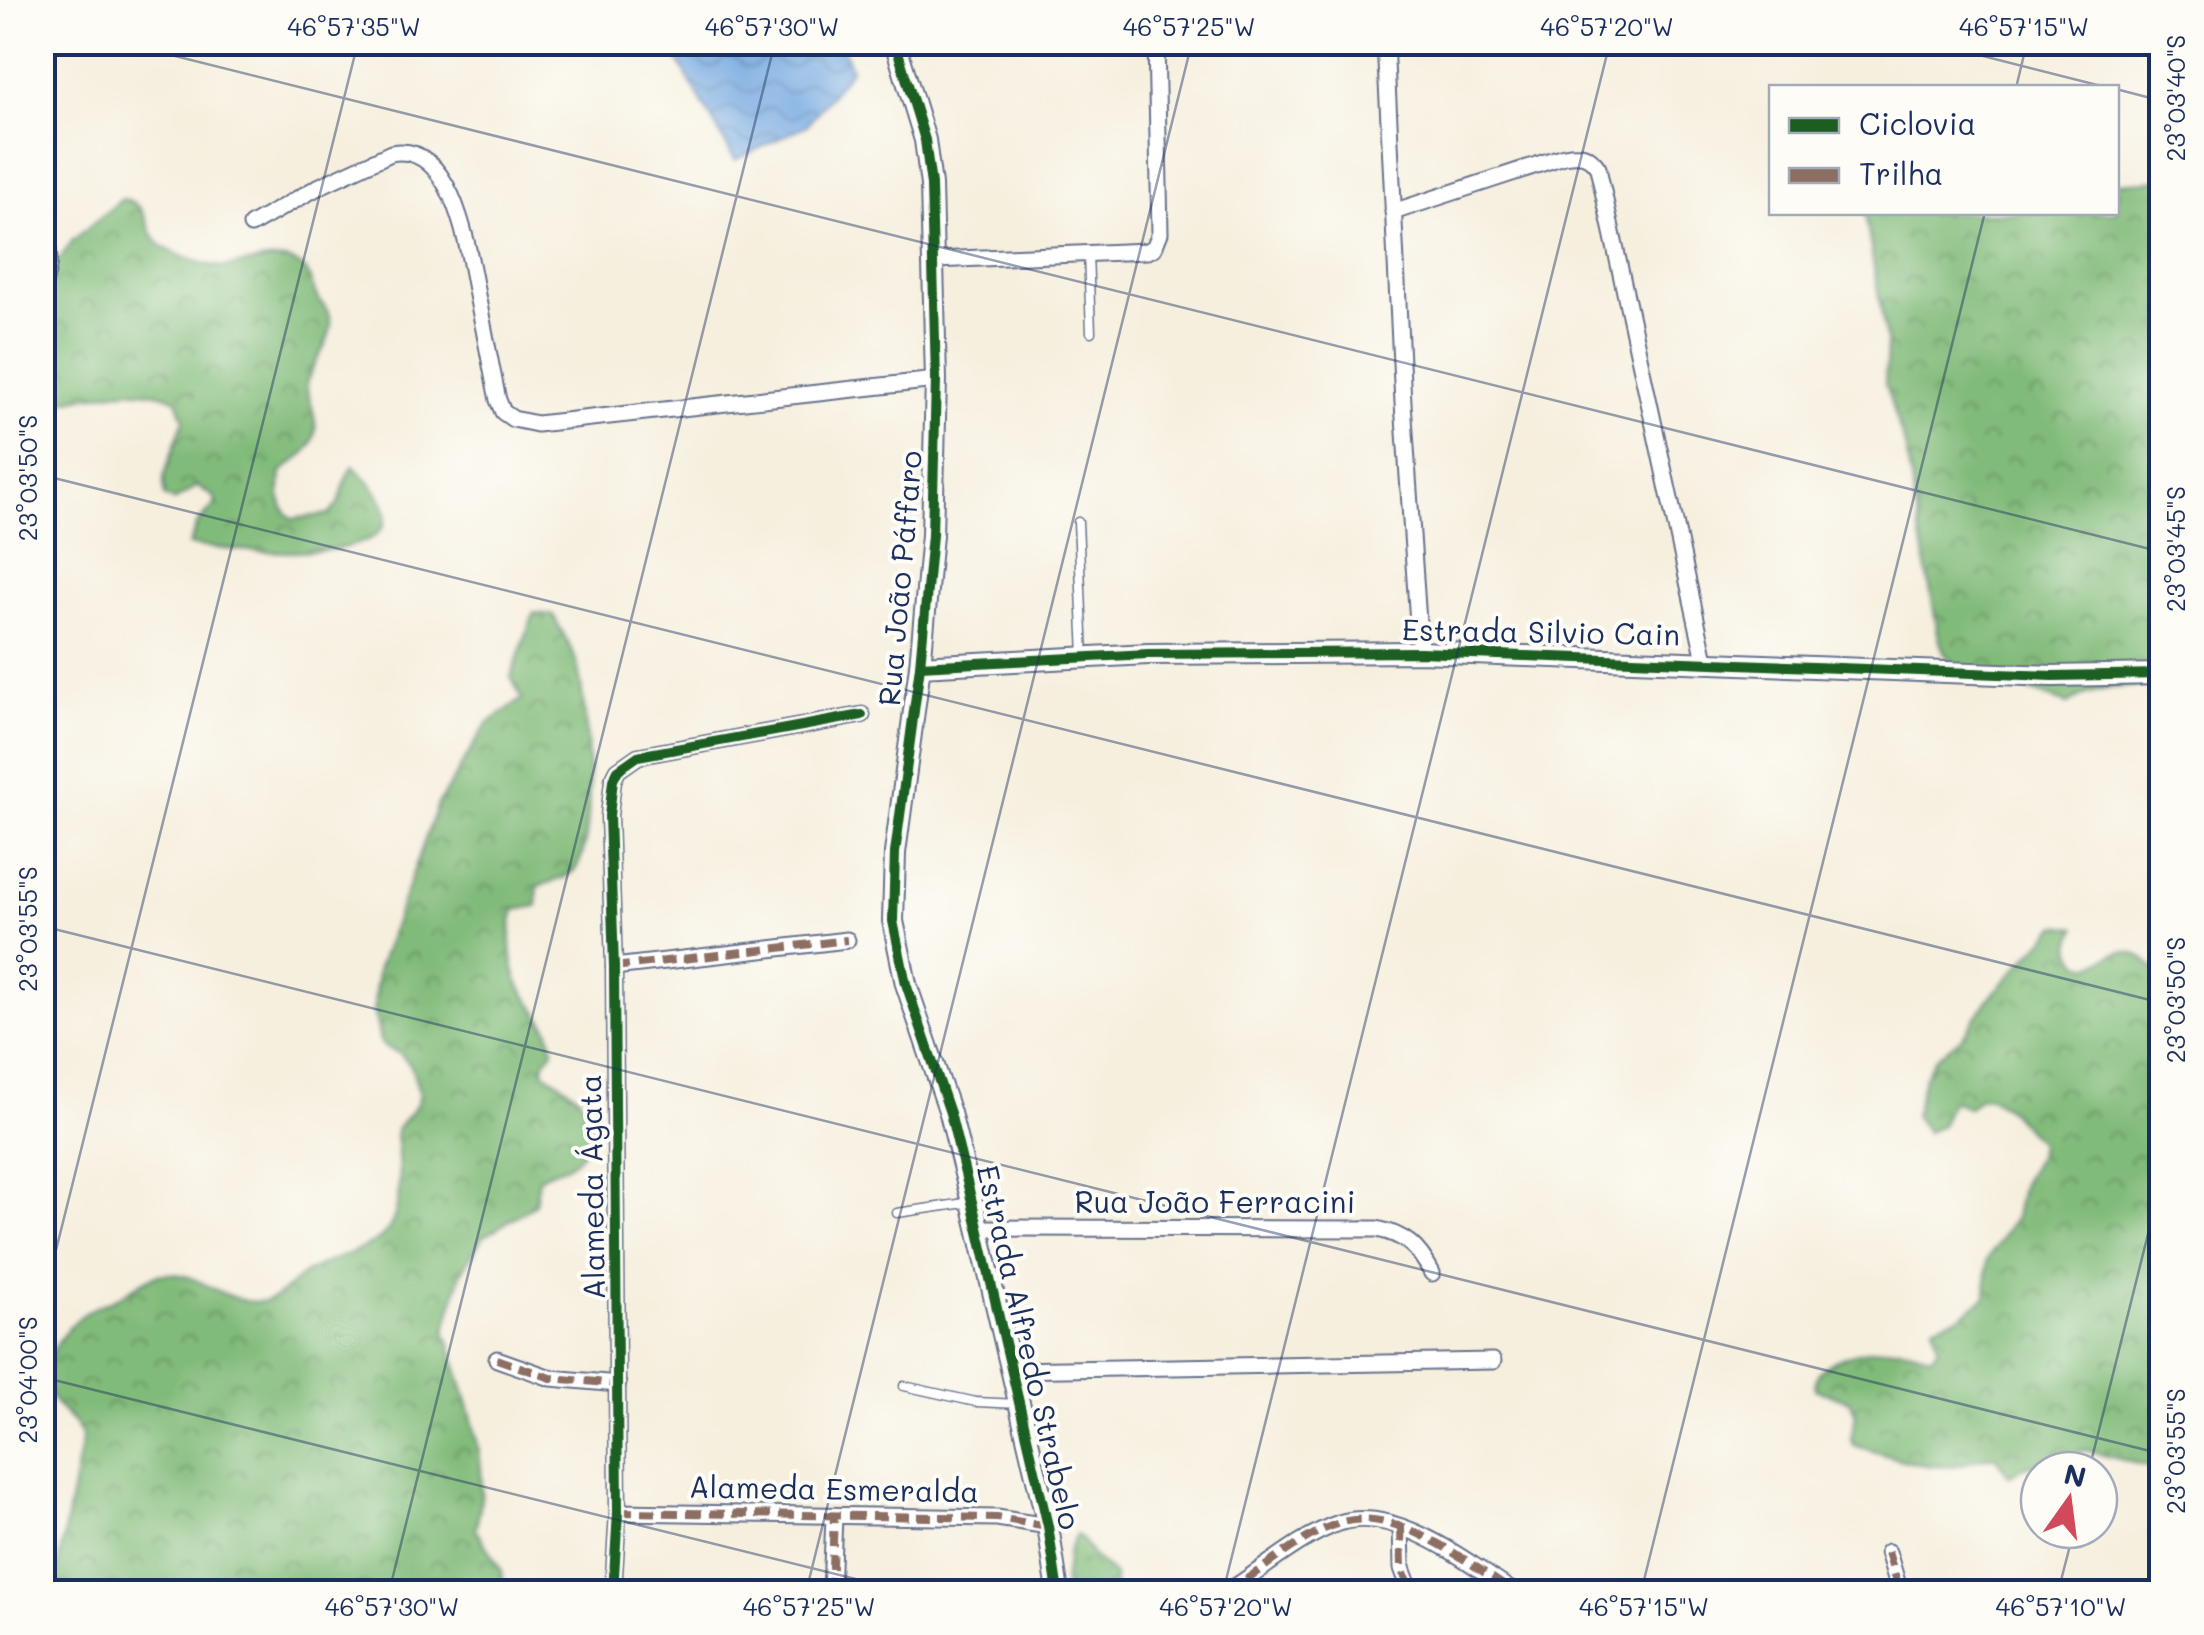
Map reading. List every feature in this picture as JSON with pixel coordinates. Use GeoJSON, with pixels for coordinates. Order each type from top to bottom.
{"type":"FeatureCollection","features":[{"type":"Feature","properties":{"kind":"street","name":"Rua João Páffaro"},"geometry":{"type":"LineString","coordinates":[[894,42],[925,140],[935,260],[936,380],[932,535],[920,666],[895,853],[893,921],[906,984],[950,1113]]}},
{"type":"Feature","properties":{"kind":"street"},"geometry":{"type":"LineString","coordinates":[[935,260],[1147,251],[1158,241],[1156,42]]}},
{"type":"Feature","properties":{"kind":"street"},"geometry":{"type":"LineString","coordinates":[[1385,42],[1420,652]]}},
{"type":"Feature","properties":{"kind":"street"},"geometry":{"type":"LineString","coordinates":[[251,225],[390,153],[403,150],[426,161],[444,182],[460,219],[502,412],[522,421],[537,424],[936,380]]}},
{"type":"Feature","properties":{"kind":"street"},"geometry":{"type":"LineString","coordinates":[[1393,212],[1564,156],[1578,153],[1598,168],[1705,660]]}},
{"type":"Feature","properties":{"kind":"street"},"geometry":{"type":"LineString","coordinates":[[42,230],[50,252],[50,268],[42,288]]}},
{"type":"Feature","properties":{"kind":"street","name":"Estrada Silvio Cain"},"geometry":{"type":"LineString","coordinates":[[920,666],[1084,656],[1420,652],[2052,676],[2162,674]]}},
{"type":"Feature","properties":{"kind":"street","name":"Alameda Ágata"},"geometry":{"type":"LineString","coordinates":[[613,1592],[618,1512],[618,1384],[610,816],[613,780],[618,770],[638,756],[862,715]]}},
{"type":"Feature","properties":{"kind":"street"},"geometry":{"type":"LineString","coordinates":[[614,968],[847,940]]}},
{"type":"Feature","properties":{"kind":"street","name":"Estrada Alfredo Strabelo"},"geometry":{"type":"LineString","coordinates":[[950,1113],[1048,1526],[1058,1592]]}},
{"type":"Feature","properties":{"kind":"street","name":"Rua João Ferracini"},"geometry":{"type":"LineString","coordinates":[[978,1228],[1378,1229],[1396,1233],[1413,1244],[1432,1273]]}},
{"type":"Feature","properties":{"kind":"street"},"geometry":{"type":"LineString","coordinates":[[497,1359],[551,1378],[618,1384]]}},
{"type":"Feature","properties":{"kind":"street"},"geometry":{"type":"LineString","coordinates":[[1009,1370],[1493,1362]]}},
{"type":"Feature","properties":{"kind":"street","name":"Alameda Esmeralda"},"geometry":{"type":"LineString","coordinates":[[618,1512],[997,1518],[1048,1526]]}},
{"type":"Feature","properties":{"kind":"street"},"geometry":{"type":"LineString","coordinates":[[831,1592],[834,1516]]}},
{"type":"Feature","properties":{"kind":"street"},"geometry":{"type":"LineString","coordinates":[[1228,1592],[1338,1524],[1355,1520],[1401,1526],[1514,1592]]}},
{"type":"Feature","properties":{"kind":"street"},"geometry":{"type":"LineString","coordinates":[[1401,1526],[1402,1568],[1411,1592]]}},
{"type":"Feature","properties":{"kind":"street"},"geometry":{"type":"LineString","coordinates":[[1888,1552],[1900,1592]]}},
{"type":"Feature","properties":{"kind":"lane"},"geometry":{"type":"LineString","coordinates":[[1088,253],[1091,332]]}},
{"type":"Feature","properties":{"kind":"lane"},"geometry":{"type":"LineString","coordinates":[[1078,522],[1084,656]]}},
{"type":"Feature","properties":{"kind":"lane"},"geometry":{"type":"LineString","coordinates":[[897,1213],[972,1202]]}},
{"type":"Feature","properties":{"kind":"lane"},"geometry":{"type":"LineString","coordinates":[[904,1386],[976,1402],[1019,1404]]}},
{"type":"Feature","properties":{"kind":"green space"},"geometry":{"type":"Polygon","coordinates":[[[2161,180],[2161,687],[2101,690],[2068,704],[1956,665],[1945,654],[1939,639],[1905,446],[1885,384],[1887,345],[1865,215],[2119,215],[2119,183],[2161,180]]]}},
{"type":"Feature","properties":{"kind":"green space"},"geometry":{"type":"Polygon","coordinates":[[[122,199],[138,206],[158,243],[185,258],[223,267],[266,260],[288,261],[307,273],[331,324],[307,384],[315,436],[307,450],[281,472],[281,504],[293,519],[330,514],[353,466],[379,495],[385,520],[374,537],[348,547],[314,551],[189,545],[198,523],[215,505],[215,498],[197,486],[174,501],[164,496],[164,476],[184,419],[177,400],[145,391],[128,391],[43,405],[43,282],[73,240],[122,199]]]}},
{"type":"Feature","properties":{"kind":"green space"},"geometry":{"type":"Polygon","coordinates":[[[534,613],[553,615],[577,664],[587,736],[589,796],[584,847],[578,865],[561,879],[538,886],[537,906],[515,910],[512,960],[517,980],[552,1042],[553,1051],[544,1062],[543,1071],[582,1101],[590,1127],[586,1145],[576,1159],[539,1178],[535,1204],[482,1238],[461,1273],[445,1333],[478,1448],[482,1489],[475,1529],[500,1568],[506,1592],[53,1592],[82,1439],[48,1387],[51,1356],[68,1329],[92,1309],[158,1275],[184,1276],[236,1298],[266,1301],[312,1269],[373,1243],[392,1222],[399,1192],[396,1130],[420,1095],[411,1066],[380,1041],[374,1010],[377,971],[438,804],[487,724],[522,699],[511,677],[534,613]]]}},
{"type":"Feature","properties":{"kind":"green space"},"geometry":{"type":"Polygon","coordinates":[[[2058,925],[2077,928],[2071,947],[2081,963],[2092,965],[2127,952],[2144,959],[2161,976],[2161,1470],[2119,1459],[2119,1450],[2019,1450],[2019,1469],[2009,1476],[1997,1457],[1938,1466],[1901,1460],[1854,1445],[1851,1439],[1856,1414],[1850,1401],[1815,1389],[1816,1378],[1823,1369],[1861,1352],[1900,1348],[1932,1356],[1938,1347],[1934,1325],[1961,1316],[1986,1297],[1987,1260],[2015,1217],[2021,1186],[2037,1157],[2039,1142],[2007,1108],[1988,1096],[1979,1097],[1968,1108],[1952,1100],[1941,1126],[1927,1132],[1914,1116],[1924,1078],[1935,1058],[1962,1037],[1991,996],[2058,925]]]}},
{"type":"Feature","properties":{"kind":"green space"},"geometry":{"type":"Polygon","coordinates":[[[1076,1535],[1114,1575],[1114,1592],[1063,1592],[1068,1552],[1076,1535]]]}},
{"type":"Feature","properties":{"kind":"water"},"geometry":{"type":"Polygon","coordinates":[[[734,43],[841,43],[851,69],[807,125],[735,160],[671,48],[730,49],[734,43]]]}},
{"type":"Feature","properties":{"kind":"marked path"},"geometry":{"type":"LineString","coordinates":[[614,967],[847,940]]}},
{"type":"Feature","properties":{"kind":"marked path"},"geometry":{"type":"LineString","coordinates":[[497,1359],[551,1378],[618,1384]]}},
{"type":"Feature","properties":{"kind":"marked path"},"geometry":{"type":"LineString","coordinates":[[618,1512],[997,1518],[1048,1526]]}},
{"type":"Feature","properties":{"kind":"marked path"},"geometry":{"type":"LineString","coordinates":[[831,1592],[834,1516]]}},
{"type":"Feature","properties":{"kind":"marked path"},"geometry":{"type":"LineString","coordinates":[[1227,1592],[1310,1537],[1339,1523],[1361,1519],[1408,1529],[1514,1592]]}},
{"type":"Feature","properties":{"kind":"marked path"},"geometry":{"type":"LineString","coordinates":[[1401,1527],[1402,1568],[1411,1592]]}},
{"type":"Feature","properties":{"kind":"marked path"},"geometry":{"type":"LineString","coordinates":[[1888,1552],[1900,1592]]}},
{"type":"Feature","properties":{"kind":"cycle path"},"geometry":{"type":"LineString","coordinates":[[895,42],[925,140],[931,185],[936,380],[932,535],[920,666],[895,853],[893,921],[906,984],[950,1113],[972,1202],[1048,1526],[1058,1592]]}},
{"type":"Feature","properties":{"kind":"cycle path"},"geometry":{"type":"LineString","coordinates":[[920,666],[1148,654],[1420,652],[2053,676],[2162,674]]}},
{"type":"Feature","properties":{"kind":"cycle path"},"geometry":{"type":"LineString","coordinates":[[613,1592],[618,1512],[614,967],[609,816],[613,780],[618,770],[638,756],[862,715]]}}]}
